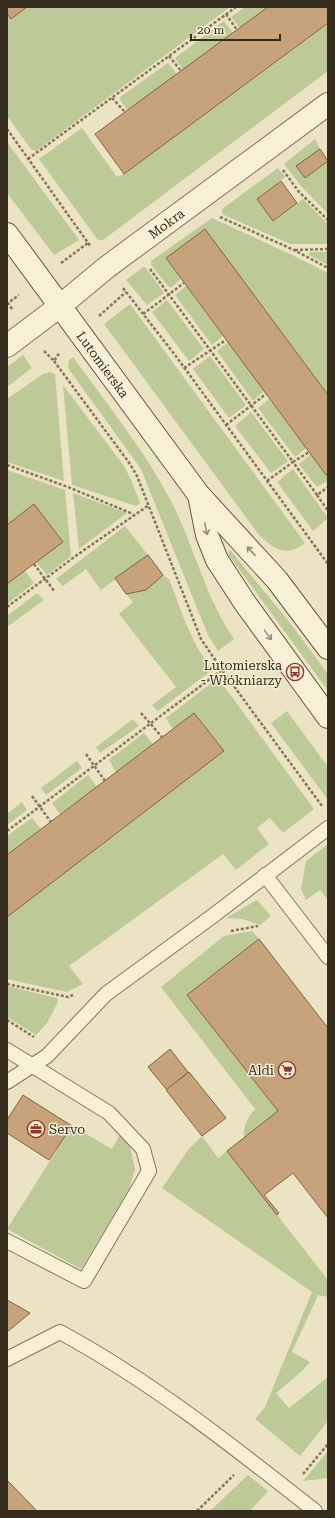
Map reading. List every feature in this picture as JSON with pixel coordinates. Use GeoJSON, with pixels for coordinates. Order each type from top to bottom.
{"type":"FeatureCollection","features":[{"type":"Feature","properties":{"kind":"main road","name":"Mokra"},"geometry":{"type":"LineString","coordinates":[[7,346],[60,306],[107,267],[328,104]]}},
{"type":"Feature","properties":{"kind":"main road","name":"Lutomierska"},"geometry":{"type":"LineString","coordinates":[[7,234],[199,495],[278,580],[328,648]]}},
{"type":"Feature","properties":{"kind":"main road","name":"Lutomierska"},"geometry":{"type":"LineString","coordinates":[[199,495],[207,535],[217,560],[245,603],[328,716]]}},
{"type":"Feature","properties":{"kind":"lane"},"geometry":{"type":"LineString","coordinates":[[7,1082],[47,1056],[106,994],[210,918],[328,828]]}},
{"type":"Feature","properties":{"kind":"lane"},"geometry":{"type":"LineString","coordinates":[[265,875],[328,957]]}},
{"type":"Feature","properties":{"kind":"lane"},"geometry":{"type":"LineString","coordinates":[[7,1050],[109,1113],[143,1149],[149,1171],[84,1281],[7,1241]]}},
{"type":"Feature","properties":{"kind":"lane"},"geometry":{"type":"LineString","coordinates":[[7,1359],[60,1332],[148,1386],[191,1416],[315,1511]]}},
{"type":"Feature","properties":{"kind":"path"},"geometry":{"type":"LineString","coordinates":[[28,159],[236,7]]}},
{"type":"Feature","properties":{"kind":"path"},"geometry":{"type":"LineString","coordinates":[[226,14],[237,30]]}},
{"type":"Feature","properties":{"kind":"path"},"geometry":{"type":"LineString","coordinates":[[169,56],[181,71]]}},
{"type":"Feature","properties":{"kind":"path"},"geometry":{"type":"LineString","coordinates":[[112,98],[125,112]]}},
{"type":"Feature","properties":{"kind":"path"},"geometry":{"type":"LineString","coordinates":[[7,129],[94,251]]}},
{"type":"Feature","properties":{"kind":"path"},"geometry":{"type":"LineString","coordinates":[[283,168],[299,192],[328,220]]}},
{"type":"Feature","properties":{"kind":"path"},"geometry":{"type":"LineString","coordinates":[[197,201],[211,212],[237,226],[294,250],[328,268]]}},
{"type":"Feature","properties":{"kind":"path"},"geometry":{"type":"LineString","coordinates":[[294,250],[328,249]]}},
{"type":"Feature","properties":{"kind":"path"},"geometry":{"type":"LineString","coordinates":[[150,268],[328,511]]}},
{"type":"Feature","properties":{"kind":"path"},"geometry":{"type":"LineString","coordinates":[[142,314],[184,283]]}},
{"type":"Feature","properties":{"kind":"path"},"geometry":{"type":"LineString","coordinates":[[122,287],[184,368],[328,564]]}},
{"type":"Feature","properties":{"kind":"path"},"geometry":{"type":"LineString","coordinates":[[184,368],[226,340]]}},
{"type":"Feature","properties":{"kind":"path"},"geometry":{"type":"LineString","coordinates":[[54,361],[130,464],[137,476],[201,638],[222,670],[324,808]]}},
{"type":"Feature","properties":{"kind":"path"},"geometry":{"type":"LineString","coordinates":[[226,425],[266,394]]}},
{"type":"Feature","properties":{"kind":"path"},"geometry":{"type":"LineString","coordinates":[[268,481],[309,452]]}},
{"type":"Feature","properties":{"kind":"path"},"geometry":{"type":"LineString","coordinates":[[7,465],[68,487],[134,514]]}},
{"type":"Feature","properties":{"kind":"path"},"geometry":{"type":"LineString","coordinates":[[317,495],[328,487]]}},
{"type":"Feature","properties":{"kind":"path"},"geometry":{"type":"LineString","coordinates":[[7,607],[149,504]]}},
{"type":"Feature","properties":{"kind":"path"},"geometry":{"type":"LineString","coordinates":[[34,564],[55,592]]}},
{"type":"Feature","properties":{"kind":"path"},"geometry":{"type":"LineString","coordinates":[[7,831],[222,670]]}},
{"type":"Feature","properties":{"kind":"path"},"geometry":{"type":"LineString","coordinates":[[141,713],[162,738]]}},
{"type":"Feature","properties":{"kind":"path"},"geometry":{"type":"LineString","coordinates":[[86,754],[105,780]]}},
{"type":"Feature","properties":{"kind":"path"},"geometry":{"type":"LineString","coordinates":[[32,796],[51,822]]}},
{"type":"Feature","properties":{"kind":"path"},"geometry":{"type":"LineString","coordinates":[[7,984],[68,997]]}},
{"type":"Feature","properties":{"kind":"path"},"geometry":{"type":"LineString","coordinates":[[7,1020],[53,1049]]}},
{"type":"Feature","properties":{"kind":"path"},"geometry":{"type":"LineString","coordinates":[[197,1511],[249,1459]]}},
{"type":"Feature","properties":{"kind":"green space"},"geometry":{"type":"Polygon","coordinates":[[[27,7],[230,7],[36,151],[31,149],[7,116],[7,13],[11,18],[27,7]]]}},
{"type":"Feature","properties":{"kind":"green space"},"geometry":{"type":"Polygon","coordinates":[[[245,7],[268,7],[240,28],[231,17],[245,7]]]}},
{"type":"Feature","properties":{"kind":"green space"},"geometry":{"type":"Polygon","coordinates":[[[224,21],[233,33],[183,70],[175,58],[224,21]]]}},
{"type":"Feature","properties":{"kind":"green space"},"geometry":{"type":"Polygon","coordinates":[[[328,23],[328,71],[103,240],[98,240],[39,159],[82,128],[117,177],[124,174],[328,23]]]}},
{"type":"Feature","properties":{"kind":"green space"},"geometry":{"type":"Polygon","coordinates":[[[168,63],[177,74],[128,111],[119,98],[168,63]]]}},
{"type":"Feature","properties":{"kind":"green space"},"geometry":{"type":"Polygon","coordinates":[[[315,139],[320,149],[296,166],[305,178],[328,161],[328,214],[301,186],[284,164],[315,139]]]}},
{"type":"Feature","properties":{"kind":"green space"},"geometry":{"type":"Polygon","coordinates":[[[7,142],[79,240],[54,255],[7,193],[7,142]]]}},
{"type":"Feature","properties":{"kind":"green space"},"geometry":{"type":"Polygon","coordinates":[[[278,168],[285,177],[257,199],[274,221],[303,199],[328,224],[328,244],[290,244],[222,214],[222,209],[278,168]]]}},
{"type":"Feature","properties":{"kind":"green space"},"geometry":{"type":"Polygon","coordinates":[[[212,218],[328,273],[328,395],[205,230],[166,258],[181,279],[171,288],[151,265],[151,261],[212,218]]]}},
{"type":"Feature","properties":{"kind":"green space"},"geometry":{"type":"Polygon","coordinates":[[[309,252],[328,252],[328,265],[309,255],[309,252]]]}},
{"type":"Feature","properties":{"kind":"green space"},"geometry":{"type":"Polygon","coordinates":[[[145,267],[164,293],[147,305],[126,280],[145,267]]]}},
{"type":"Feature","properties":{"kind":"green space"},"geometry":{"type":"Polygon","coordinates":[[[186,286],[223,336],[212,345],[175,295],[186,286]]]}},
{"type":"Feature","properties":{"kind":"green space"},"geometry":{"type":"Polygon","coordinates":[[[167,300],[204,349],[189,361],[152,312],[167,300]]]}},
{"type":"Feature","properties":{"kind":"green space"},"geometry":{"type":"Polygon","coordinates":[[[130,304],[305,543],[298,548],[286,551],[280,550],[275,548],[259,535],[104,324],[130,304]]]}},
{"type":"Feature","properties":{"kind":"green space"},"geometry":{"type":"Polygon","coordinates":[[[228,342],[264,391],[253,401],[217,351],[228,342]]]}},
{"type":"Feature","properties":{"kind":"green space"},"geometry":{"type":"Polygon","coordinates":[[[23,355],[32,368],[7,387],[7,367],[23,355]]]}},
{"type":"Feature","properties":{"kind":"green space"},"geometry":{"type":"Polygon","coordinates":[[[210,356],[246,405],[229,418],[193,369],[210,356]]]}},
{"type":"Feature","properties":{"kind":"green space"},"geometry":{"type":"Polygon","coordinates":[[[73,357],[138,446],[172,503],[208,590],[224,623],[234,639],[218,651],[208,635],[141,469],[68,368],[69,360],[73,357]]]}},
{"type":"Feature","properties":{"kind":"green space"},"geometry":{"type":"Polygon","coordinates":[[[50,372],[55,374],[64,481],[7,462],[7,399],[43,374],[50,372]]]}},
{"type":"Feature","properties":{"kind":"green space"},"geometry":{"type":"Polygon","coordinates":[[[63,385],[124,466],[140,503],[136,506],[72,485],[63,385]]]}},
{"type":"Feature","properties":{"kind":"green space"},"geometry":{"type":"Polygon","coordinates":[[[269,399],[306,448],[295,457],[258,408],[269,399]]]}},
{"type":"Feature","properties":{"kind":"green space"},"geometry":{"type":"Polygon","coordinates":[[[251,412],[288,461],[271,473],[235,426],[251,412]]]}},
{"type":"Feature","properties":{"kind":"green space"},"geometry":{"type":"Polygon","coordinates":[[[311,454],[326,475],[328,474],[328,480],[319,486],[316,486],[299,464],[311,454]]]}},
{"type":"Feature","properties":{"kind":"green space"},"geometry":{"type":"Polygon","coordinates":[[[293,469],[328,518],[313,531],[277,482],[293,469]]]}},
{"type":"Feature","properties":{"kind":"green space"},"geometry":{"type":"Polygon","coordinates":[[[7,470],[65,490],[71,556],[47,575],[36,562],[63,542],[33,505],[7,525],[7,470]]]}},
{"type":"Feature","properties":{"kind":"green space"},"geometry":{"type":"Polygon","coordinates":[[[73,493],[127,513],[79,549],[73,493]]]}},
{"type":"Feature","properties":{"kind":"green space"},"geometry":{"type":"Polygon","coordinates":[[[125,526],[148,555],[101,590],[86,569],[63,586],[56,579],[125,526]]]}},
{"type":"Feature","properties":{"kind":"green space"},"geometry":{"type":"Polygon","coordinates":[[[230,550],[287,619],[328,674],[328,691],[228,554],[230,550]]]}},
{"type":"Feature","properties":{"kind":"green space"},"geometry":{"type":"Polygon","coordinates":[[[25,571],[34,583],[7,604],[7,584],[25,571]]]}},
{"type":"Feature","properties":{"kind":"green space"},"geometry":{"type":"Polygon","coordinates":[[[163,575],[169,579],[186,624],[198,649],[212,670],[158,711],[152,705],[176,687],[119,614],[133,602],[126,594],[146,590],[163,575]]]}},
{"type":"Feature","properties":{"kind":"green space"},"geometry":{"type":"Polygon","coordinates":[[[37,593],[44,600],[7,627],[7,616],[37,593]]]}},
{"type":"Feature","properties":{"kind":"green space"},"geometry":{"type":"Polygon","coordinates":[[[218,678],[314,809],[283,833],[270,818],[257,828],[269,844],[236,870],[223,854],[69,966],[83,984],[67,992],[7,979],[7,917],[223,752],[194,713],[173,729],[166,718],[218,678]]]}},
{"type":"Feature","properties":{"kind":"green space"},"geometry":{"type":"Polygon","coordinates":[[[287,711],[328,767],[328,800],[271,723],[287,711]]]}},
{"type":"Feature","properties":{"kind":"green space"},"geometry":{"type":"Polygon","coordinates":[[[133,719],[139,726],[100,753],[96,747],[133,719]]]}},
{"type":"Feature","properties":{"kind":"green space"},"geometry":{"type":"Polygon","coordinates":[[[144,733],[153,744],[116,772],[109,760],[144,733]]]}},
{"type":"Feature","properties":{"kind":"green space"},"geometry":{"type":"Polygon","coordinates":[[[77,761],[82,768],[46,795],[41,788],[77,761]]]}},
{"type":"Feature","properties":{"kind":"green space"},"geometry":{"type":"Polygon","coordinates":[[[88,775],[97,787],[60,814],[52,803],[88,775]]]}},
{"type":"Feature","properties":{"kind":"green space"},"geometry":{"type":"Polygon","coordinates":[[[22,802],[27,810],[7,825],[7,814],[22,802]]]}},
{"type":"Feature","properties":{"kind":"green space"},"geometry":{"type":"Polygon","coordinates":[[[32,818],[41,829],[8,854],[7,836],[32,818]]]}},
{"type":"Feature","properties":{"kind":"green space"},"geometry":{"type":"Polygon","coordinates":[[[328,844],[328,900],[320,890],[306,900],[301,889],[306,861],[328,844]]]}},
{"type":"Feature","properties":{"kind":"green space"},"geometry":{"type":"Polygon","coordinates":[[[257,900],[271,916],[260,925],[243,919],[226,918],[257,900]]]}},
{"type":"Feature","properties":{"kind":"green space"},"geometry":{"type":"Polygon","coordinates":[[[252,931],[259,939],[187,995],[278,1111],[244,1138],[246,1122],[255,1109],[161,987],[224,936],[252,931]]]}},
{"type":"Feature","properties":{"kind":"green space"},"geometry":{"type":"Polygon","coordinates":[[[7,986],[57,998],[58,1002],[47,1023],[36,1035],[7,1017],[7,986]]]}},
{"type":"Feature","properties":{"kind":"green space"},"geometry":{"type":"Polygon","coordinates":[[[72,1126],[112,1149],[120,1134],[129,1142],[135,1169],[129,1189],[81,1269],[7,1229],[72,1126]]]}},
{"type":"Feature","properties":{"kind":"green space"},"geometry":{"type":"Polygon","coordinates":[[[202,1136],[218,1158],[227,1151],[328,1280],[328,1297],[318,1295],[292,1352],[310,1362],[276,1393],[289,1408],[328,1377],[328,1421],[300,1456],[255,1419],[265,1407],[312,1292],[162,1188],[188,1150],[202,1136]]]}},
{"type":"Feature","properties":{"kind":"green space"},"geometry":{"type":"Polygon","coordinates":[[[328,1451],[328,1478],[303,1481],[328,1451]]]}},
{"type":"Feature","properties":{"kind":"green space"},"geometry":{"type":"Polygon","coordinates":[[[248,1475],[268,1491],[250,1511],[210,1511],[248,1475]]]}},
{"type":"Feature","properties":{"kind":"building"},"geometry":{"type":"Polygon","coordinates":[[[7,7],[27,7],[11,19],[7,13],[7,7]]]}},
{"type":"Feature","properties":{"kind":"building"},"geometry":{"type":"Polygon","coordinates":[[[268,7],[328,7],[328,23],[124,174],[95,134],[268,7]]]}},
{"type":"Feature","properties":{"kind":"building"},"geometry":{"type":"Polygon","coordinates":[[[320,149],[328,161],[305,178],[296,166],[320,149]]]}},
{"type":"Feature","properties":{"kind":"building"},"geometry":{"type":"Polygon","coordinates":[[[281,181],[297,203],[273,221],[257,199],[281,181]]]}},
{"type":"Feature","properties":{"kind":"building"},"geometry":{"type":"Polygon","coordinates":[[[205,229],[328,395],[328,474],[326,475],[166,258],[205,229]]]}},
{"type":"Feature","properties":{"kind":"building"},"geometry":{"type":"Polygon","coordinates":[[[34,504],[63,542],[7,584],[7,525],[34,504]]]}},
{"type":"Feature","properties":{"kind":"building"},"geometry":{"type":"Polygon","coordinates":[[[148,555],[163,575],[146,590],[126,594],[115,578],[148,555]]]}},
{"type":"Feature","properties":{"kind":"building"},"geometry":{"type":"Polygon","coordinates":[[[194,713],[224,751],[7,917],[7,855],[194,713]]]}},
{"type":"Feature","properties":{"kind":"building","name":"Aldi"},"geometry":{"type":"Polygon","coordinates":[[[259,939],[328,1028],[328,1218],[293,1173],[264,1195],[279,1213],[277,1215],[227,1151],[278,1111],[187,995],[259,939]]]}},
{"type":"Feature","properties":{"kind":"building"},"geometry":{"type":"Polygon","coordinates":[[[170,1049],[188,1072],[167,1090],[148,1067],[170,1049]]]}},
{"type":"Feature","properties":{"kind":"building"},"geometry":{"type":"Polygon","coordinates":[[[189,1072],[226,1118],[202,1136],[166,1090],[189,1072]]]}},
{"type":"Feature","properties":{"kind":"building"},"geometry":{"type":"Polygon","coordinates":[[[23,1095],[72,1126],[49,1160],[7,1133],[7,1120],[23,1095]]]}},
{"type":"Feature","properties":{"kind":"building"},"geometry":{"type":"Polygon","coordinates":[[[7,1300],[30,1313],[7,1332],[7,1300]]]}},
{"type":"Feature","properties":{"kind":"building"},"geometry":{"type":"Polygon","coordinates":[[[7,1480],[37,1511],[7,1511],[7,1480]]]}},
{"type":"Feature","properties":{"kind":"place","name":"Lutomierska - Włókniarzy"},"geometry":{"type":"Point","coordinates":[295,672]}},
{"type":"Feature","properties":{"kind":"place","name":"Aldi"},"geometry":{"type":"Point","coordinates":[287,1070]}},
{"type":"Feature","properties":{"kind":"place","name":"Servo"},"geometry":{"type":"Point","coordinates":[36,1129]}}]}
